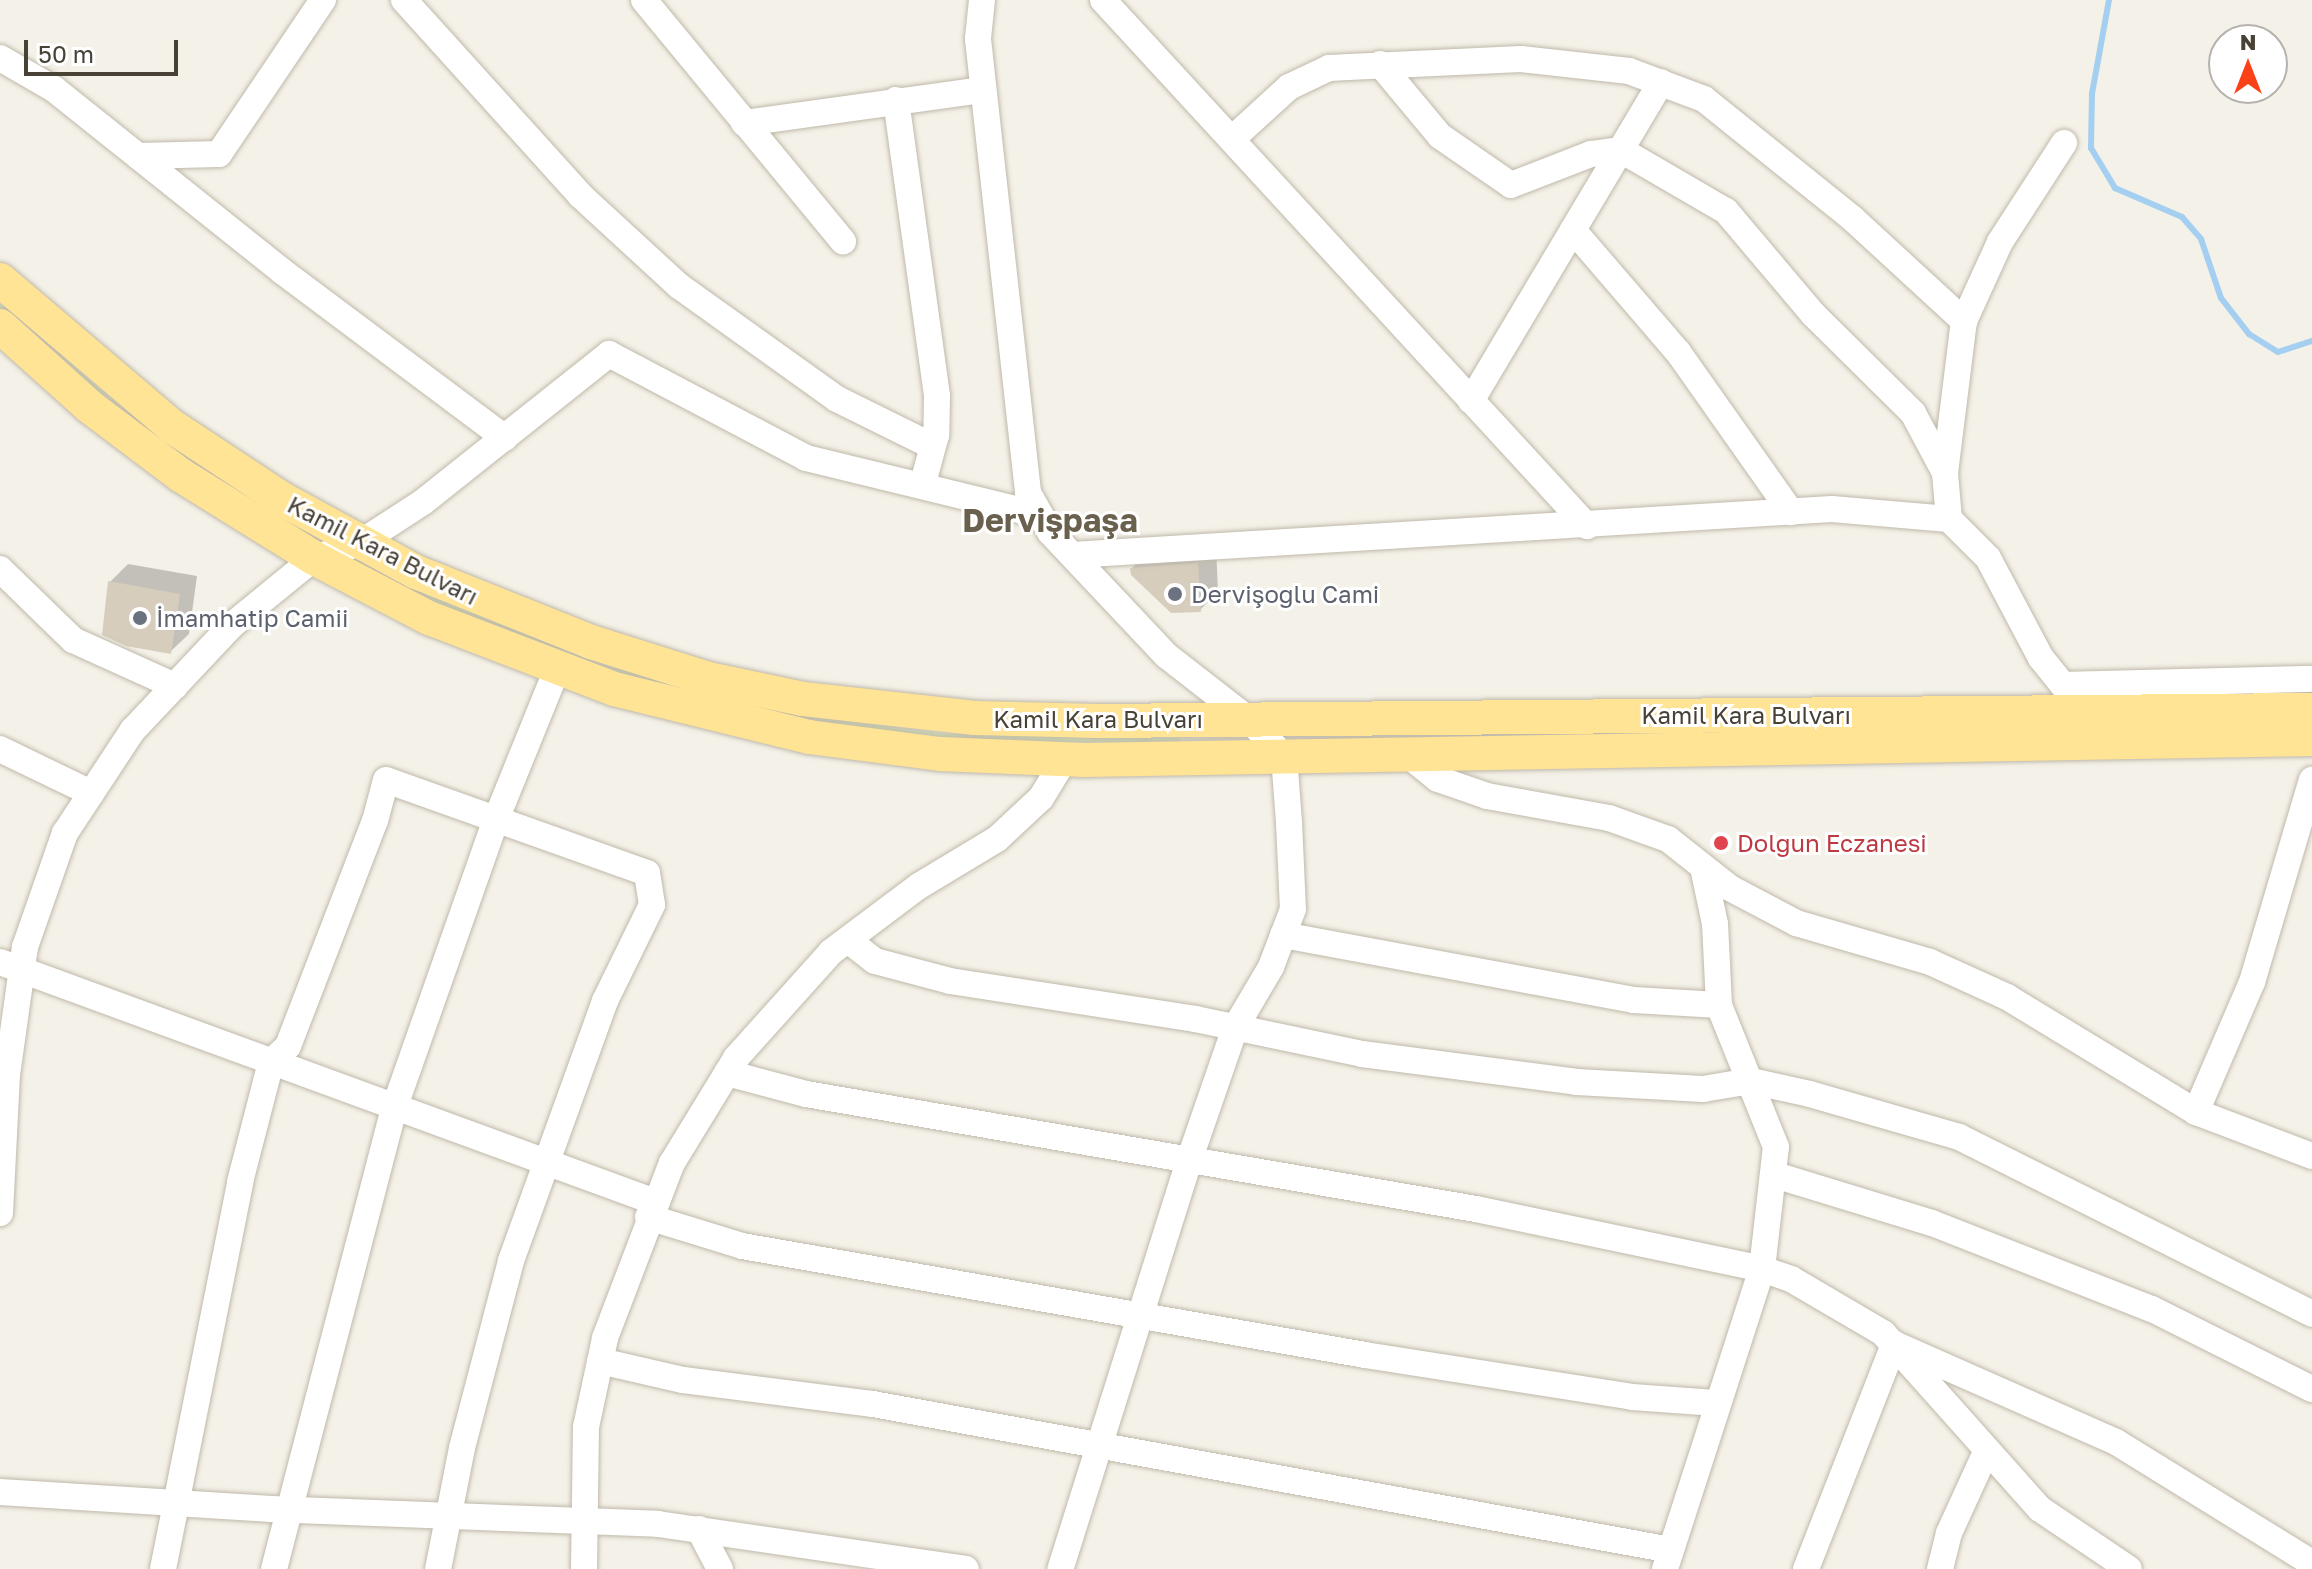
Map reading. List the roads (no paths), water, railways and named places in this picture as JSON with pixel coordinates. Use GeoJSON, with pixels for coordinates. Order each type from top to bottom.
{"type":"FeatureCollection","features":[{"type":"Feature","properties":{"kind":"main road","name":"Kamil Kara Bulvarı"},"geometry":{"type":"LineString","coordinates":[[0,280],[173,427],[282,499],[360,543],[459,592],[591,642],[708,679],[803,699],[975,718],[1248,719],[2312,710]]}},
{"type":"Feature","properties":{"kind":"main road","name":"Kamil Kara Bulvarı"},"geometry":{"type":"LineString","coordinates":[[0,326],[128,436],[314,558],[429,618],[557,669],[682,708],[809,737],[940,754],[1066,757],[1408,755],[2312,739]]}},
{"type":"Feature","properties":{"kind":"street"},"geometry":{"type":"LineString","coordinates":[[138,156],[219,154],[323,0]]}},
{"type":"Feature","properties":{"kind":"street"},"geometry":{"type":"LineString","coordinates":[[404,0],[580,195],[679,286],[837,399],[932,446]]}},
{"type":"Feature","properties":{"kind":"street"},"geometry":{"type":"LineString","coordinates":[[644,0],[843,241]]}},
{"type":"Feature","properties":{"kind":"street"},"geometry":{"type":"LineString","coordinates":[[982,0],[978,39],[1028,493],[1040,515],[1072,555],[1167,656],[1248,719],[1284,756],[1293,909],[1271,967],[1235,1028],[1189,1161],[1143,1315],[1060,1569]]}},
{"type":"Feature","properties":{"kind":"street"},"geometry":{"type":"LineString","coordinates":[[1103,0],[1587,526]]}},
{"type":"Feature","properties":{"kind":"street"},"geometry":{"type":"LineString","coordinates":[[0,58],[54,89],[505,438]]}},
{"type":"Feature","properties":{"kind":"street"},"geometry":{"type":"LineString","coordinates":[[1232,139],[1289,87],[1329,68],[1521,59],[1629,71],[1704,99],[1853,219],[1964,321]]}},
{"type":"Feature","properties":{"kind":"street"},"geometry":{"type":"LineString","coordinates":[[1380,64],[1440,136],[1511,185],[1591,154],[1621,150],[1726,211],[1813,314],[1913,413],[1945,473]]}},
{"type":"Feature","properties":{"kind":"street"},"geometry":{"type":"LineString","coordinates":[[1471,401],[1661,82]]}},
{"type":"Feature","properties":{"kind":"street"},"geometry":{"type":"LineString","coordinates":[[744,123],[983,90]]}},
{"type":"Feature","properties":{"kind":"street"},"geometry":{"type":"LineString","coordinates":[[896,100],[937,396],[932,446],[923,483]]}},
{"type":"Feature","properties":{"kind":"street"},"geometry":{"type":"LineString","coordinates":[[2064,143],[2000,242],[1964,321],[1945,473],[1949,519],[1988,558],[2041,658],[2063,685],[2312,679]]}},
{"type":"Feature","properties":{"kind":"street"},"geometry":{"type":"LineString","coordinates":[[1573,230],[1678,352],[1791,512]]}},
{"type":"Feature","properties":{"kind":"street"},"geometry":{"type":"LineString","coordinates":[[0,1213],[11,964],[65,833],[133,730],[231,626],[314,558],[360,543],[423,502],[609,354],[806,458],[890,481],[923,483],[1040,515]]}},
{"type":"Feature","properties":{"kind":"street"},"geometry":{"type":"LineString","coordinates":[[1072,555],[1832,509],[1949,519]]}},
{"type":"Feature","properties":{"kind":"street"},"geometry":{"type":"LineString","coordinates":[[0,569],[73,640],[175,686]]}},
{"type":"Feature","properties":{"kind":"street"},"geometry":{"type":"LineString","coordinates":[[274,1569],[286,1510],[395,1106],[497,817],[557,669]]}},
{"type":"Feature","properties":{"kind":"street"},"geometry":{"type":"LineString","coordinates":[[0,749],[91,793]]}},
{"type":"Feature","properties":{"kind":"street"},"geometry":{"type":"LineString","coordinates":[[1408,755],[1438,779],[1487,796],[1609,818],[1668,839],[1730,888],[1796,923],[1930,962],[2007,997],[2196,1112],[2312,1156]]}},
{"type":"Feature","properties":{"kind":"street"},"geometry":{"type":"LineString","coordinates":[[584,1569],[586,1427],[600,1361],[652,1209],[727,1073],[848,940],[919,886],[997,839],[1041,798],[1066,757]]}},
{"type":"Feature","properties":{"kind":"street"},"geometry":{"type":"LineString","coordinates":[[163,1569],[173,1503],[240,1182],[271,1062],[288,1046],[375,821],[386,780],[497,817],[647,873],[652,905],[605,1001],[550,1161],[511,1261],[438,1569]]}},
{"type":"Feature","properties":{"kind":"street"},"geometry":{"type":"LineString","coordinates":[[2196,1112],[2252,982],[2312,780]]}},
{"type":"Feature","properties":{"kind":"street"},"geometry":{"type":"LineString","coordinates":[[600,1361],[683,1380],[873,1404],[1668,1559],[1716,1403],[1762,1269],[1775,1175],[1776,1147],[1719,1005],[1715,924],[1703,867]]}},
{"type":"Feature","properties":{"kind":"street"},"geometry":{"type":"LineString","coordinates":[[1283,935],[1634,1000],[1719,1005]]}},
{"type":"Feature","properties":{"kind":"street"},"geometry":{"type":"LineString","coordinates":[[848,940],[875,961],[950,981],[1235,1028],[1362,1054],[1577,1082],[1703,1089],[1751,1081],[1959,1137],[2312,1314]]}},
{"type":"Feature","properties":{"kind":"street"},"geometry":{"type":"LineString","coordinates":[[11,964],[271,1062],[550,1161],[652,1209],[742,1246],[1600,1392],[1716,1403]]}},
{"type":"Feature","properties":{"kind":"street"},"geometry":{"type":"LineString","coordinates":[[727,1073],[806,1094],[1476,1209],[1762,1269],[1791,1279],[1894,1344],[2116,1442],[2312,1563]]}},
{"type":"Feature","properties":{"kind":"street"},"geometry":{"type":"LineString","coordinates":[[1775,1175],[1932,1223],[2152,1309],[2312,1389]]}},
{"type":"Feature","properties":{"kind":"street"},"geometry":{"type":"LineString","coordinates":[[1894,1344],[1986,1452],[2040,1509],[2129,1569]]}},
{"type":"Feature","properties":{"kind":"street"},"geometry":{"type":"LineString","coordinates":[[1806,1569],[1894,1344]]}},
{"type":"Feature","properties":{"kind":"street"},"geometry":{"type":"LineString","coordinates":[[1940,1569],[1949,1533],[1986,1452]]}},
{"type":"Feature","properties":{"kind":"street"},"geometry":{"type":"LineString","coordinates":[[0,1492],[286,1510],[584,1521],[699,1529],[966,1569]]}},
{"type":"Feature","properties":{"kind":"street"},"geometry":{"type":"LineString","coordinates":[[699,1529],[720,1569]]}},
{"type":"Feature","properties":{"kind":"waterway"},"geometry":{"type":"LineString","coordinates":[[2109,0],[2092,94],[2091,148],[2115,188],[2182,217],[2201,239],[2221,298],[2249,334],[2278,352],[2312,341]]}},
{"type":"Feature","properties":{"kind":"place","name":"Dervişoğlu Cami"},"geometry":{"type":"Point","coordinates":[1175,594]}},
{"type":"Feature","properties":{"kind":"place","name":"İmamhatip Camii"},"geometry":{"type":"Point","coordinates":[140,618]}},
{"type":"Feature","properties":{"kind":"place","name":"Dolgun Eczanesi"},"geometry":{"type":"Point","coordinates":[1721,843]}},
{"type":"Feature","properties":{"kind":"district","name":"Dervişpaşa"},"geometry":{"type":"Point","coordinates":[1050,520]}}]}
